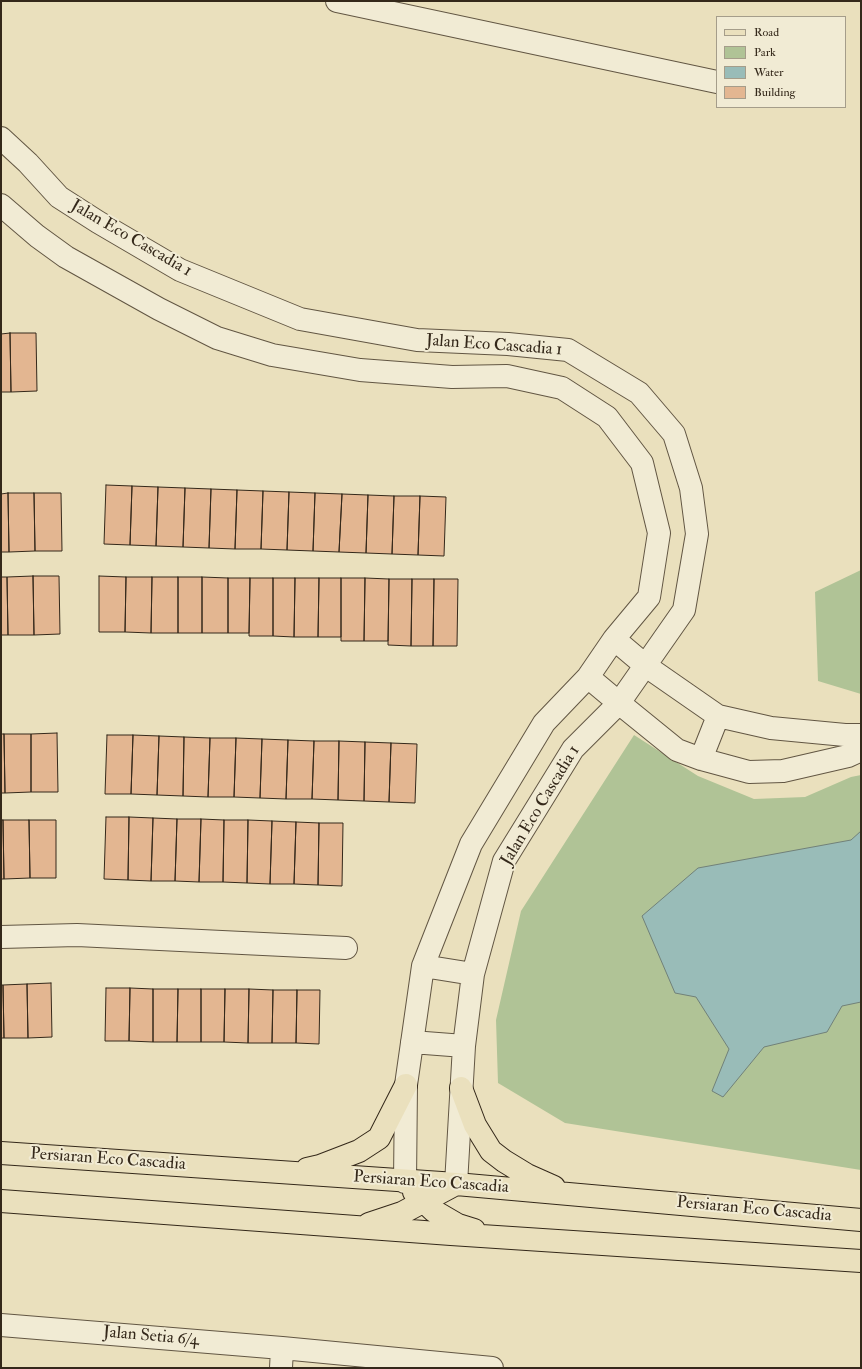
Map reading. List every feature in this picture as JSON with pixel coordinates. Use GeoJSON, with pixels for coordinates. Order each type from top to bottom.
{"type":"FeatureCollection","features":[{"type":"Feature","properties":{"kind":"main road"},"geometry":{"type":"LineString","coordinates":[[290,1173],[320,1166],[359,1151],[379,1138],[406,1085]]}},
{"type":"Feature","properties":{"kind":"main road"},"geometry":{"type":"LineString","coordinates":[[461,1088],[475,1125],[491,1151],[504,1162],[527,1175],[568,1194]]}},
{"type":"Feature","properties":{"kind":"main road","name":"Persiaran Eco Cascadia"},"geometry":{"type":"LineString","coordinates":[[1,1153],[405,1182],[456,1184],[861,1220]]}},
{"type":"Feature","properties":{"kind":"main road"},"geometry":{"type":"LineString","coordinates":[[405,1182],[434,1211],[458,1226],[500,1238]]}},
{"type":"Feature","properties":{"kind":"main road"},"geometry":{"type":"LineString","coordinates":[[327,1226],[372,1224],[402,1213],[456,1184]]}},
{"type":"Feature","properties":{"kind":"main road"},"geometry":{"type":"LineString","coordinates":[[1,1201],[327,1226],[861,1262]]}},
{"type":"Feature","properties":{"kind":"street"},"geometry":{"type":"LineString","coordinates":[[337,1],[716,82]]}},
{"type":"Feature","properties":{"kind":"street","name":"Jalan Eco Cascadia 1"},"geometry":{"type":"LineString","coordinates":[[1,138],[28,163],[59,197],[98,222],[180,270],[300,319],[417,340],[508,344],[568,350],[639,393],[674,434],[691,488],[697,534],[684,610],[619,703],[573,749],[504,861],[473,974],[464,1046],[456,1184]]}},
{"type":"Feature","properties":{"kind":"street","name":"Jalan Eco Cascadia 1"},"geometry":{"type":"LineString","coordinates":[[1,205],[37,236],[66,257],[159,309],[217,338],[272,355],[360,370],[452,377],[507,376],[562,388],[607,417],[642,463],[660,533],[649,597],[614,639],[588,677],[544,723],[471,844],[423,966],[406,1085],[405,1182]]}},
{"type":"Feature","properties":{"kind":"street"},"geometry":{"type":"LineString","coordinates":[[614,639],[646,666],[718,716],[771,728],[861,735]]}},
{"type":"Feature","properties":{"kind":"street"},"geometry":{"type":"LineString","coordinates":[[588,677],[677,750],[701,759],[749,772],[783,771],[848,756],[861,750]]}},
{"type":"Feature","properties":{"kind":"street"},"geometry":{"type":"LineString","coordinates":[[701,759],[718,716]]}},
{"type":"Feature","properties":{"kind":"street"},"geometry":{"type":"LineString","coordinates":[[1,937],[77,935],[346,948]]}},
{"type":"Feature","properties":{"kind":"street"},"geometry":{"type":"LineString","coordinates":[[423,966],[473,974]]}},
{"type":"Feature","properties":{"kind":"street"},"geometry":{"type":"LineString","coordinates":[[412,1042],[464,1046]]}},
{"type":"Feature","properties":{"kind":"street","name":"Jalan Setia 6/4"},"geometry":{"type":"LineString","coordinates":[[1,1325],[282,1358],[492,1368]]}},
{"type":"Feature","properties":{"kind":"green space"},"geometry":{"type":"Polygon","coordinates":[[[861,570],[861,694],[818,681],[815,592],[861,570]]]}},
{"type":"Feature","properties":{"kind":"green space"},"geometry":{"type":"Polygon","coordinates":[[[634,735],[698,776],[754,799],[805,797],[851,777],[861,775],[861,1170],[565,1123],[498,1083],[496,1020],[521,911],[634,735]]]}},
{"type":"Feature","properties":{"kind":"water"},"geometry":{"type":"Polygon","coordinates":[[[861,831],[861,1002],[842,1006],[827,1032],[764,1047],[723,1097],[712,1091],[729,1049],[696,997],[675,993],[642,916],[698,868],[851,840],[861,831]]]}},
{"type":"Feature","properties":{"kind":"building"},"geometry":{"type":"Polygon","coordinates":[[[10,333],[36,333],[37,391],[11,392],[10,333]]]}},
{"type":"Feature","properties":{"kind":"building"},"geometry":{"type":"Polygon","coordinates":[[[10,333],[11,392],[1,392],[1,334],[10,333]]]}},
{"type":"Feature","properties":{"kind":"building"},"geometry":{"type":"Polygon","coordinates":[[[106,485],[132,486],[130,545],[104,544],[106,485]]]}},
{"type":"Feature","properties":{"kind":"building"},"geometry":{"type":"Polygon","coordinates":[[[132,486],[158,487],[156,546],[130,545],[132,486]]]}},
{"type":"Feature","properties":{"kind":"building"},"geometry":{"type":"Polygon","coordinates":[[[158,487],[185,488],[183,547],[156,546],[158,487]]]}},
{"type":"Feature","properties":{"kind":"building"},"geometry":{"type":"Polygon","coordinates":[[[185,488],[211,489],[209,548],[183,547],[185,488]]]}},
{"type":"Feature","properties":{"kind":"building"},"geometry":{"type":"Polygon","coordinates":[[[211,489],[237,490],[235,549],[209,548],[211,489]]]}},
{"type":"Feature","properties":{"kind":"building"},"geometry":{"type":"Polygon","coordinates":[[[237,490],[263,491],[261,549],[235,549],[237,490]]]}},
{"type":"Feature","properties":{"kind":"building"},"geometry":{"type":"Polygon","coordinates":[[[263,491],[289,492],[287,550],[261,549],[263,491]]]}},
{"type":"Feature","properties":{"kind":"building"},"geometry":{"type":"Polygon","coordinates":[[[289,492],[315,493],[313,551],[287,550],[289,492]]]}},
{"type":"Feature","properties":{"kind":"building"},"geometry":{"type":"Polygon","coordinates":[[[8,493],[34,493],[35,551],[9,552],[8,493]]]}},
{"type":"Feature","properties":{"kind":"building"},"geometry":{"type":"Polygon","coordinates":[[[8,493],[9,552],[1,552],[1,494],[8,493]]]}},
{"type":"Feature","properties":{"kind":"building"},"geometry":{"type":"Polygon","coordinates":[[[34,493],[61,493],[62,551],[35,551],[34,493]]]}},
{"type":"Feature","properties":{"kind":"building"},"geometry":{"type":"Polygon","coordinates":[[[315,493],[342,494],[339,552],[313,551],[315,493]]]}},
{"type":"Feature","properties":{"kind":"building"},"geometry":{"type":"Polygon","coordinates":[[[342,494],[368,495],[366,553],[339,552],[342,494]]]}},
{"type":"Feature","properties":{"kind":"building"},"geometry":{"type":"Polygon","coordinates":[[[368,495],[394,496],[392,554],[366,553],[368,495]]]}},
{"type":"Feature","properties":{"kind":"building"},"geometry":{"type":"Polygon","coordinates":[[[394,496],[420,496],[418,555],[392,554],[394,496]]]}},
{"type":"Feature","properties":{"kind":"building"},"geometry":{"type":"Polygon","coordinates":[[[420,496],[446,497],[444,556],[418,555],[420,496]]]}},
{"type":"Feature","properties":{"kind":"building"},"geometry":{"type":"Polygon","coordinates":[[[33,576],[59,576],[60,634],[34,635],[33,576]]]}},
{"type":"Feature","properties":{"kind":"building"},"geometry":{"type":"Polygon","coordinates":[[[33,576],[34,635],[8,635],[7,577],[33,576]]]}},
{"type":"Feature","properties":{"kind":"building"},"geometry":{"type":"Polygon","coordinates":[[[99,576],[126,577],[125,632],[99,632],[99,576]]]}},
{"type":"Feature","properties":{"kind":"building"},"geometry":{"type":"Polygon","coordinates":[[[1,577],[7,577],[8,635],[1,635],[1,577]]]}},
{"type":"Feature","properties":{"kind":"building"},"geometry":{"type":"Polygon","coordinates":[[[126,577],[152,577],[151,633],[125,632],[126,577]]]}},
{"type":"Feature","properties":{"kind":"building"},"geometry":{"type":"Polygon","coordinates":[[[152,577],[178,577],[178,633],[151,633],[152,577]]]}},
{"type":"Feature","properties":{"kind":"building"},"geometry":{"type":"Polygon","coordinates":[[[178,577],[202,577],[202,633],[178,633],[178,577]]]}},
{"type":"Feature","properties":{"kind":"building"},"geometry":{"type":"Polygon","coordinates":[[[202,577],[228,578],[228,633],[202,633],[202,577]]]}},
{"type":"Feature","properties":{"kind":"building"},"geometry":{"type":"Polygon","coordinates":[[[228,578],[250,578],[249,633],[228,633],[228,578]]]}},
{"type":"Feature","properties":{"kind":"building"},"geometry":{"type":"Polygon","coordinates":[[[250,578],[273,578],[273,636],[249,636],[250,578]]]}},
{"type":"Feature","properties":{"kind":"building"},"geometry":{"type":"Polygon","coordinates":[[[273,578],[295,578],[294,637],[273,636],[273,578]]]}},
{"type":"Feature","properties":{"kind":"building"},"geometry":{"type":"Polygon","coordinates":[[[295,578],[319,578],[318,637],[294,637],[295,578]]]}},
{"type":"Feature","properties":{"kind":"building"},"geometry":{"type":"Polygon","coordinates":[[[319,578],[341,578],[341,637],[318,637],[319,578]]]}},
{"type":"Feature","properties":{"kind":"building"},"geometry":{"type":"Polygon","coordinates":[[[341,578],[365,578],[364,641],[341,641],[341,578]]]}},
{"type":"Feature","properties":{"kind":"building"},"geometry":{"type":"Polygon","coordinates":[[[365,578],[389,579],[388,641],[364,641],[365,578]]]}},
{"type":"Feature","properties":{"kind":"building"},"geometry":{"type":"Polygon","coordinates":[[[389,579],[412,579],[411,646],[388,645],[389,579]]]}},
{"type":"Feature","properties":{"kind":"building"},"geometry":{"type":"Polygon","coordinates":[[[412,579],[434,579],[433,646],[411,646],[412,579]]]}},
{"type":"Feature","properties":{"kind":"building"},"geometry":{"type":"Polygon","coordinates":[[[434,579],[458,579],[457,646],[433,646],[434,579]]]}},
{"type":"Feature","properties":{"kind":"building"},"geometry":{"type":"Polygon","coordinates":[[[57,733],[58,792],[31,792],[31,734],[57,733]]]}},
{"type":"Feature","properties":{"kind":"building"},"geometry":{"type":"Polygon","coordinates":[[[1,734],[4,734],[5,793],[1,793],[1,734]]]}},
{"type":"Feature","properties":{"kind":"building"},"geometry":{"type":"Polygon","coordinates":[[[4,734],[31,734],[31,792],[5,793],[4,734]]]}},
{"type":"Feature","properties":{"kind":"building"},"geometry":{"type":"Polygon","coordinates":[[[107,735],[133,735],[131,794],[105,794],[107,735]]]}},
{"type":"Feature","properties":{"kind":"building"},"geometry":{"type":"Polygon","coordinates":[[[133,735],[159,736],[157,795],[131,794],[133,735]]]}},
{"type":"Feature","properties":{"kind":"building"},"geometry":{"type":"Polygon","coordinates":[[[159,736],[184,737],[183,796],[157,795],[159,736]]]}},
{"type":"Feature","properties":{"kind":"building"},"geometry":{"type":"Polygon","coordinates":[[[184,737],[210,738],[208,797],[183,796],[184,737]]]}},
{"type":"Feature","properties":{"kind":"building"},"geometry":{"type":"Polygon","coordinates":[[[210,738],[236,738],[234,797],[208,797],[210,738]]]}},
{"type":"Feature","properties":{"kind":"building"},"geometry":{"type":"Polygon","coordinates":[[[236,738],[262,739],[260,798],[234,797],[236,738]]]}},
{"type":"Feature","properties":{"kind":"building"},"geometry":{"type":"Polygon","coordinates":[[[262,739],[288,740],[286,799],[260,798],[262,739]]]}},
{"type":"Feature","properties":{"kind":"building"},"geometry":{"type":"Polygon","coordinates":[[[288,740],[314,741],[312,799],[286,799],[288,740]]]}},
{"type":"Feature","properties":{"kind":"building"},"geometry":{"type":"Polygon","coordinates":[[[314,741],[339,741],[338,800],[312,799],[314,741]]]}},
{"type":"Feature","properties":{"kind":"building"},"geometry":{"type":"Polygon","coordinates":[[[339,741],[365,742],[364,801],[338,800],[339,741]]]}},
{"type":"Feature","properties":{"kind":"building"},"geometry":{"type":"Polygon","coordinates":[[[365,742],[391,743],[389,802],[364,801],[365,742]]]}},
{"type":"Feature","properties":{"kind":"building"},"geometry":{"type":"Polygon","coordinates":[[[391,743],[417,744],[415,803],[389,802],[391,743]]]}},
{"type":"Feature","properties":{"kind":"building"},"geometry":{"type":"Polygon","coordinates":[[[106,817],[129,817],[128,880],[104,879],[106,817]]]}},
{"type":"Feature","properties":{"kind":"building"},"geometry":{"type":"Polygon","coordinates":[[[129,817],[153,818],[151,881],[128,880],[129,817]]]}},
{"type":"Feature","properties":{"kind":"building"},"geometry":{"type":"Polygon","coordinates":[[[153,818],[177,819],[175,881],[151,881],[153,818]]]}},
{"type":"Feature","properties":{"kind":"building"},"geometry":{"type":"Polygon","coordinates":[[[177,819],[201,819],[199,882],[175,881],[177,819]]]}},
{"type":"Feature","properties":{"kind":"building"},"geometry":{"type":"Polygon","coordinates":[[[201,819],[224,820],[223,882],[199,882],[201,819]]]}},
{"type":"Feature","properties":{"kind":"building"},"geometry":{"type":"Polygon","coordinates":[[[1,820],[3,820],[4,879],[1,879],[1,820]]]}},
{"type":"Feature","properties":{"kind":"building"},"geometry":{"type":"Polygon","coordinates":[[[3,820],[29,820],[30,878],[4,879],[3,820]]]}},
{"type":"Feature","properties":{"kind":"building"},"geometry":{"type":"Polygon","coordinates":[[[29,820],[56,820],[56,878],[30,878],[29,820]]]}},
{"type":"Feature","properties":{"kind":"building"},"geometry":{"type":"Polygon","coordinates":[[[224,820],[248,820],[247,883],[223,882],[224,820]]]}},
{"type":"Feature","properties":{"kind":"building"},"geometry":{"type":"Polygon","coordinates":[[[248,820],[272,821],[270,884],[247,883],[248,820]]]}},
{"type":"Feature","properties":{"kind":"building"},"geometry":{"type":"Polygon","coordinates":[[[272,821],[296,822],[294,884],[270,884],[272,821]]]}},
{"type":"Feature","properties":{"kind":"building"},"geometry":{"type":"Polygon","coordinates":[[[296,822],[319,823],[318,885],[294,884],[296,822]]]}},
{"type":"Feature","properties":{"kind":"building"},"geometry":{"type":"Polygon","coordinates":[[[319,823],[343,823],[342,886],[318,885],[319,823]]]}},
{"type":"Feature","properties":{"kind":"building"},"geometry":{"type":"Polygon","coordinates":[[[51,983],[52,1037],[28,1038],[27,984],[51,983]]]}},
{"type":"Feature","properties":{"kind":"building"},"geometry":{"type":"Polygon","coordinates":[[[27,984],[28,1038],[4,1038],[3,985],[27,984]]]}},
{"type":"Feature","properties":{"kind":"building"},"geometry":{"type":"Polygon","coordinates":[[[1,985],[3,985],[4,1038],[1,1038],[1,985]]]}},
{"type":"Feature","properties":{"kind":"building"},"geometry":{"type":"Polygon","coordinates":[[[106,988],[130,988],[129,1041],[105,1041],[106,988]]]}},
{"type":"Feature","properties":{"kind":"building"},"geometry":{"type":"Polygon","coordinates":[[[130,988],[153,989],[153,1042],[129,1041],[130,988]]]}},
{"type":"Feature","properties":{"kind":"building"},"geometry":{"type":"Polygon","coordinates":[[[153,989],[178,989],[177,1042],[153,1042],[153,989]]]}},
{"type":"Feature","properties":{"kind":"building"},"geometry":{"type":"Polygon","coordinates":[[[178,989],[201,989],[201,1042],[177,1042],[178,989]]]}},
{"type":"Feature","properties":{"kind":"building"},"geometry":{"type":"Polygon","coordinates":[[[201,989],[225,989],[224,1042],[201,1042],[201,989]]]}},
{"type":"Feature","properties":{"kind":"building"},"geometry":{"type":"Polygon","coordinates":[[[225,989],[249,989],[248,1043],[224,1042],[225,989]]]}},
{"type":"Feature","properties":{"kind":"building"},"geometry":{"type":"Polygon","coordinates":[[[249,989],[273,990],[272,1043],[248,1043],[249,989]]]}},
{"type":"Feature","properties":{"kind":"building"},"geometry":{"type":"Polygon","coordinates":[[[273,990],[297,990],[296,1043],[272,1043],[273,990]]]}},
{"type":"Feature","properties":{"kind":"building"},"geometry":{"type":"Polygon","coordinates":[[[297,990],[320,990],[319,1044],[296,1043],[297,990]]]}}]}
